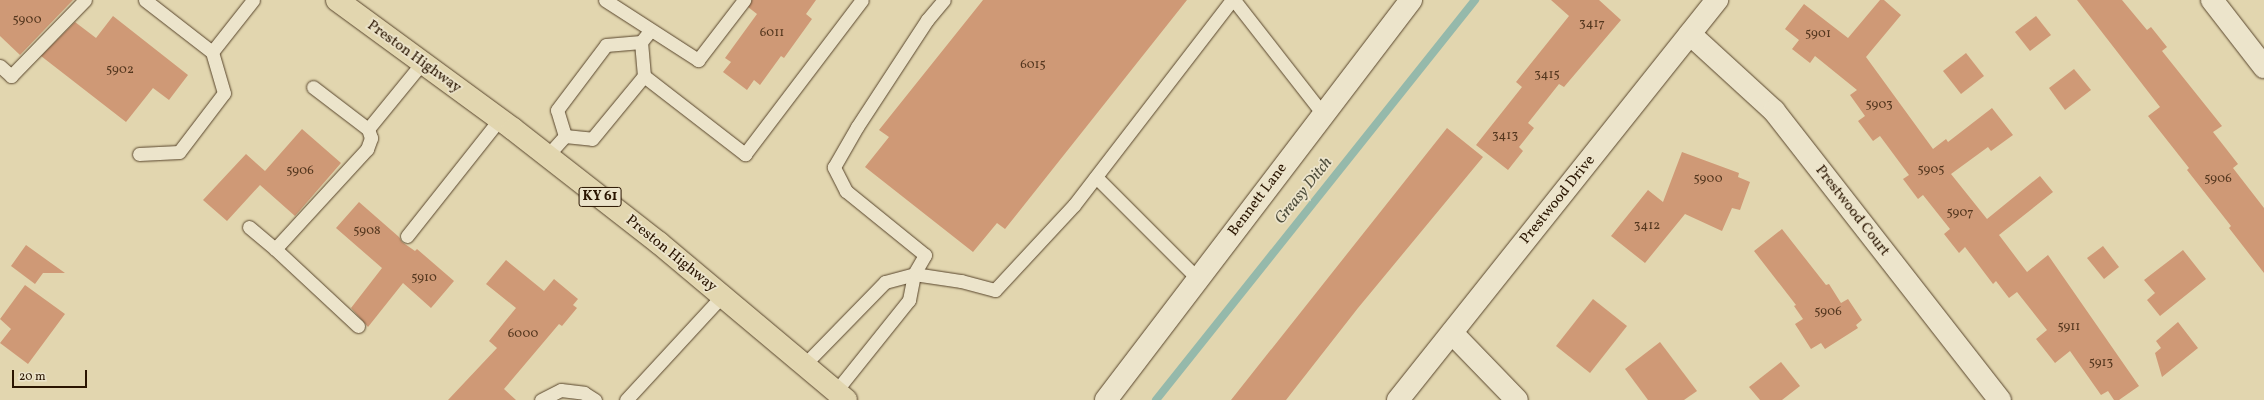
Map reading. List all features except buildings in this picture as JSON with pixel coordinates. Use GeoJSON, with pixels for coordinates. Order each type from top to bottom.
{"type":"FeatureCollection","features":[{"type":"Feature","properties":{"kind":"main road","name":"Preston Highway"},"geometry":{"type":"LineString","coordinates":[[337,0],[547,156],[722,296],[841,396]]}},
{"type":"Feature","properties":{"kind":"street","name":"Bennett Lane"},"geometry":{"type":"LineString","coordinates":[[1106,400],[1411,0]]}},
{"type":"Feature","properties":{"kind":"street","name":"Prestwood Drive"},"geometry":{"type":"LineString","coordinates":[[1398,400],[1718,0]]}},
{"type":"Feature","properties":{"kind":"street"},"geometry":{"type":"LineString","coordinates":[[2212,0],[2264,67]]}},
{"type":"Feature","properties":{"kind":"street","name":"Prestwood Court"},"geometry":{"type":"LineString","coordinates":[[1690,34],[1774,111],[2000,400]]}},
{"type":"Feature","properties":{"kind":"street"},"geometry":{"type":"LineString","coordinates":[[1452,333],[1517,400]]}},
{"type":"Feature","properties":{"kind":"lane"},"geometry":{"type":"LineString","coordinates":[[0,66],[10,76],[84,0]]}},
{"type":"Feature","properties":{"kind":"lane"},"geometry":{"type":"LineString","coordinates":[[139,154],[179,152],[224,93],[212,52],[145,0]]}},
{"type":"Feature","properties":{"kind":"lane"},"geometry":{"type":"LineString","coordinates":[[212,52],[253,0]]}},
{"type":"Feature","properties":{"kind":"lane"},"geometry":{"type":"LineString","coordinates":[[605,0],[698,60],[744,0]]}},
{"type":"Feature","properties":{"kind":"lane"},"geometry":{"type":"LineString","coordinates":[[644,76],[745,154],[862,0]]}},
{"type":"Feature","properties":{"kind":"lane"},"geometry":{"type":"LineString","coordinates":[[841,396],[909,300],[914,274],[925,255],[846,191],[834,167],[922,27],[944,0]]}},
{"type":"Feature","properties":{"kind":"lane"},"geometry":{"type":"LineString","coordinates":[[804,365],[885,282],[914,274],[961,281],[995,290],[1074,205],[1233,0],[1323,114]]}},
{"type":"Feature","properties":{"kind":"lane"},"geometry":{"type":"LineString","coordinates":[[565,136],[592,139],[644,76],[641,42],[650,30]]}},
{"type":"Feature","properties":{"kind":"lane"},"geometry":{"type":"LineString","coordinates":[[565,136],[557,110],[606,45],[641,42]]}},
{"type":"Feature","properties":{"kind":"lane"},"geometry":{"type":"LineString","coordinates":[[368,129],[422,63]]}},
{"type":"Feature","properties":{"kind":"lane"},"geometry":{"type":"LineString","coordinates":[[276,249],[367,149],[371,138],[368,129],[313,88]]}},
{"type":"Feature","properties":{"kind":"lane"},"geometry":{"type":"LineString","coordinates":[[407,236],[500,120]]}},
{"type":"Feature","properties":{"kind":"lane"},"geometry":{"type":"LineString","coordinates":[[547,156],[565,136]]}},
{"type":"Feature","properties":{"kind":"lane"},"geometry":{"type":"LineString","coordinates":[[1096,177],[1198,279]]}},
{"type":"Feature","properties":{"kind":"lane"},"geometry":{"type":"LineString","coordinates":[[249,227],[276,249],[358,326]]}},
{"type":"Feature","properties":{"kind":"lane"},"geometry":{"type":"LineString","coordinates":[[626,400],[722,296]]}},
{"type":"Feature","properties":{"kind":"lane"},"geometry":{"type":"LineString","coordinates":[[541,400],[561,390],[584,393],[595,400]]}},
{"type":"Feature","properties":{"kind":"waterway","name":"Greasy Ditch"},"geometry":{"type":"LineString","coordinates":[[1156,400],[1475,0]]}}]}
